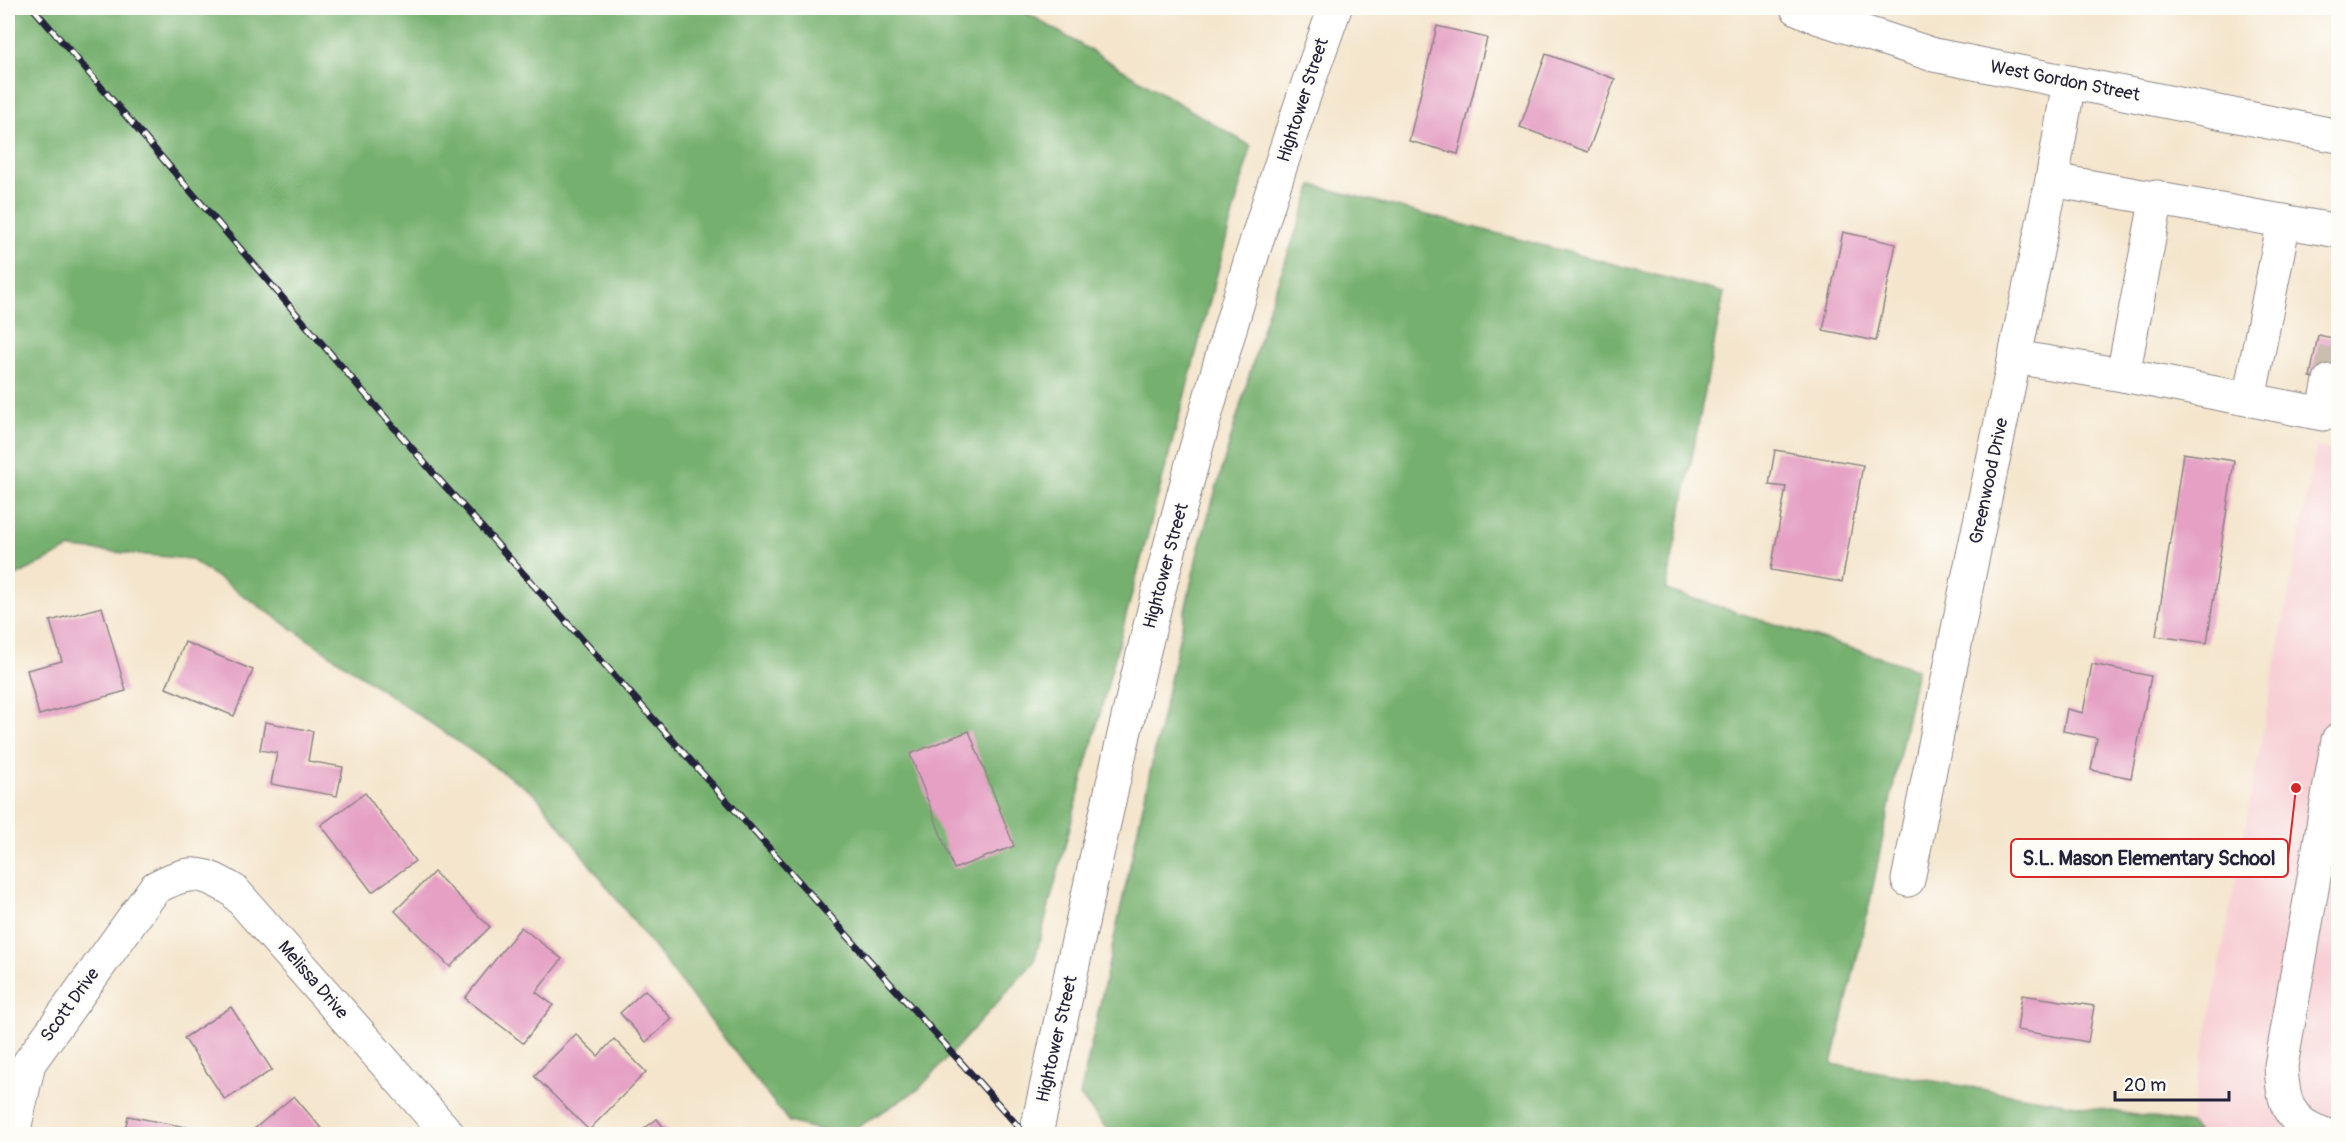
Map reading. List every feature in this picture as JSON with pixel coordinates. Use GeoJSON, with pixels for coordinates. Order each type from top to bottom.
{"type":"FeatureCollection","features":[{"type":"Feature","properties":{"kind":"street","name":"Hightower Street"},"geometry":{"type":"LineString","coordinates":[[1036,1134],[1139,671],[1219,363],[1308,79],[1335,8]]}},
{"type":"Feature","properties":{"kind":"street","name":"West Gordon Street"},"geometry":{"type":"LineString","coordinates":[[1797,8],[1817,17],[1934,55],[2338,136]]}},
{"type":"Feature","properties":{"kind":"street","name":"Greenwood Drive"},"geometry":{"type":"LineString","coordinates":[[1908,880],[1968,579],[2052,180],[2069,82]]}},
{"type":"Feature","properties":{"kind":"street"},"geometry":{"type":"LineString","coordinates":[[2052,180],[2338,231]]}},
{"type":"Feature","properties":{"kind":"street"},"geometry":{"type":"LineString","coordinates":[[2123,375],[2157,198]]}},
{"type":"Feature","properties":{"kind":"street"},"geometry":{"type":"LineString","coordinates":[[2249,399],[2284,221]]}},
{"type":"Feature","properties":{"kind":"street"},"geometry":{"type":"LineString","coordinates":[[2016,357],[2324,414],[2330,381]]}},
{"type":"Feature","properties":{"kind":"street"},"geometry":{"type":"LineString","coordinates":[[2323,1134],[2293,1116],[2283,1095],[2281,1065],[2338,740]]}},
{"type":"Feature","properties":{"kind":"street","name":"Melissa Drive"},"geometry":{"type":"LineString","coordinates":[[155,888],[178,875],[197,874],[213,878],[234,891],[448,1134]]}},
{"type":"Feature","properties":{"kind":"street","name":"Scott Drive"},"geometry":{"type":"LineString","coordinates":[[13,1134],[29,1063],[155,888]]}},
{"type":"Feature","properties":{"kind":"shaded area"},"geometry":{"type":"Polygon","coordinates":[[[2316,447],[2338,451],[2338,1134],[2200,1134],[2190,1124],[2316,447]]]}},
{"type":"Feature","properties":{"kind":"green space"},"geometry":{"type":"Polygon","coordinates":[[[8,8],[1019,8],[1251,146],[1034,962],[919,1089],[847,1134],[834,1134],[789,1122],[536,795],[190,559],[70,548],[8,580],[8,8]]]}},
{"type":"Feature","properties":{"kind":"green space"},"geometry":{"type":"Polygon","coordinates":[[[1313,185],[1724,293],[1666,590],[1917,669],[1869,906],[1832,1064],[2190,1124],[2200,1134],[1111,1134],[1080,1096],[1198,551],[1269,307],[1313,185]]]}},
{"type":"Feature","properties":{"kind":"building"},"geometry":{"type":"Polygon","coordinates":[[[1437,26],[1487,38],[1458,154],[1409,141],[1437,26]]]}},
{"type":"Feature","properties":{"kind":"building"},"geometry":{"type":"Polygon","coordinates":[[[1546,54],[1615,79],[1588,152],[1520,127],[1546,54]]]}},
{"type":"Feature","properties":{"kind":"building"},"geometry":{"type":"Polygon","coordinates":[[[1843,232],[1896,244],[1876,341],[1823,330],[1843,232]]]}},
{"type":"Feature","properties":{"kind":"building"},"geometry":{"type":"Polygon","coordinates":[[[2318,335],[2338,339],[2338,383],[2310,377],[2318,335]]]}},
{"type":"Feature","properties":{"kind":"building"},"geometry":{"type":"Polygon","coordinates":[[[1775,450],[1863,465],[1842,582],[1771,570],[1786,487],[1769,485],[1775,450]]]}},
{"type":"Feature","properties":{"kind":"building"},"geometry":{"type":"Polygon","coordinates":[[[2183,453],[2234,461],[2207,643],[2156,636],[2183,453]]]}},
{"type":"Feature","properties":{"kind":"building"},"geometry":{"type":"Polygon","coordinates":[[[102,607],[126,691],[39,715],[27,670],[62,661],[50,621],[102,607]]]}},
{"type":"Feature","properties":{"kind":"building"},"geometry":{"type":"Polygon","coordinates":[[[185,642],[253,670],[234,716],[166,688],[185,642]]]}},
{"type":"Feature","properties":{"kind":"building"},"geometry":{"type":"Polygon","coordinates":[[[2092,664],[2151,676],[2131,778],[2091,770],[2097,738],[2063,731],[2067,709],[2083,713],[2092,664]]]}},
{"type":"Feature","properties":{"kind":"building"},"geometry":{"type":"Polygon","coordinates":[[[265,722],[313,731],[308,761],[343,767],[337,796],[271,784],[277,753],[260,750],[265,722]]]}},
{"type":"Feature","properties":{"kind":"building"},"geometry":{"type":"Polygon","coordinates":[[[969,731],[1014,846],[954,869],[910,754],[969,731]]]}},
{"type":"Feature","properties":{"kind":"building"},"geometry":{"type":"Polygon","coordinates":[[[365,793],[415,861],[372,892],[321,825],[365,793]]]}},
{"type":"Feature","properties":{"kind":"building"},"geometry":{"type":"Polygon","coordinates":[[[434,872],[490,927],[450,967],[395,911],[434,872]]]}},
{"type":"Feature","properties":{"kind":"building"},"geometry":{"type":"Polygon","coordinates":[[[521,927],[562,959],[536,992],[553,1005],[523,1043],[465,998],[521,927]]]}},
{"type":"Feature","properties":{"kind":"building"},"geometry":{"type":"Polygon","coordinates":[[[645,990],[672,1019],[646,1042],[620,1013],[645,990]]]}},
{"type":"Feature","properties":{"kind":"building"},"geometry":{"type":"Polygon","coordinates":[[[2022,995],[2094,1006],[2088,1042],[2017,1030],[2022,995]]]}},
{"type":"Feature","properties":{"kind":"building"},"geometry":{"type":"Polygon","coordinates":[[[231,1007],[272,1070],[225,1100],[184,1038],[231,1007]]]}},
{"type":"Feature","properties":{"kind":"building"},"geometry":{"type":"Polygon","coordinates":[[[576,1034],[598,1056],[614,1039],[646,1072],[589,1130],[534,1076],[576,1034]]]}},
{"type":"Feature","properties":{"kind":"building"},"geometry":{"type":"Polygon","coordinates":[[[294,1096],[326,1134],[258,1134],[254,1129],[294,1096]]]}},
{"type":"Feature","properties":{"kind":"building"},"geometry":{"type":"Polygon","coordinates":[[[128,1116],[207,1131],[207,1134],[124,1134],[128,1116]]]}},
{"type":"Feature","properties":{"kind":"building"},"geometry":{"type":"Polygon","coordinates":[[[657,1119],[669,1134],[637,1134],[657,1119]]]}},
{"type":"Feature","properties":{"kind":"tunnel"},"geometry":{"type":"LineString","coordinates":[[2330,381],[2338,340]]}},
{"type":"Feature","properties":{"kind":"railway"},"geometry":{"type":"LineString","coordinates":[[33,8],[435,475],[1025,1134]]}},
{"type":"Feature","properties":{"kind":"place","name":"S.L. Mason Elementary School"},"geometry":{"type":"Point","coordinates":[2296,788]}}]}
